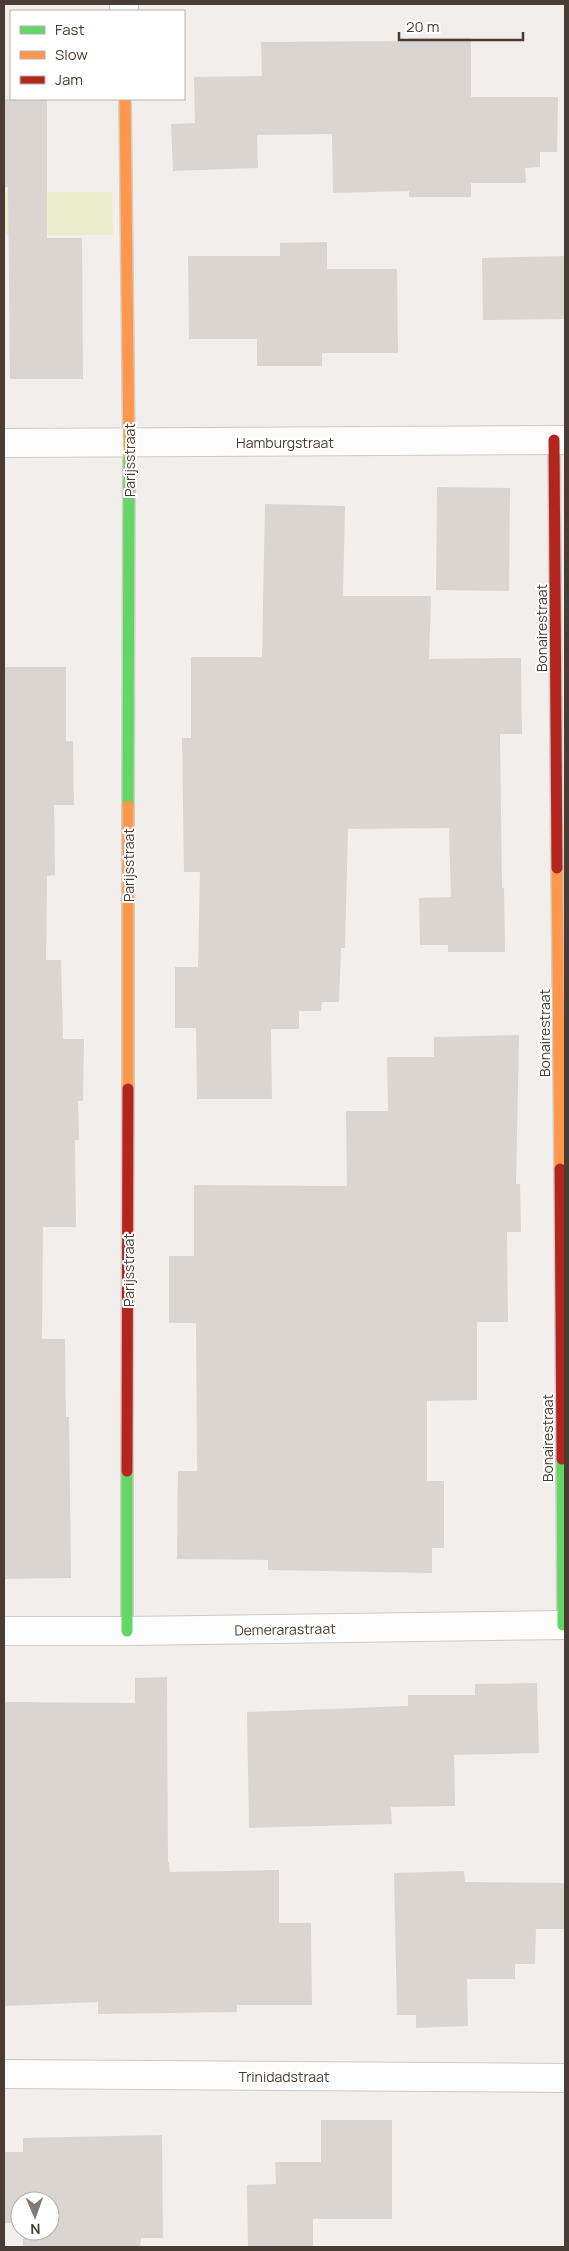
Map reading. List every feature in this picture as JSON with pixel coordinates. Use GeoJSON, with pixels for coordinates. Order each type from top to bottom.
{"type":"FeatureCollection","features":[{"type":"Feature","properties":{"kind":"street","name":"Parijsstraat"},"geometry":{"type":"LineString","coordinates":[[125,100],[129,443],[127,1631]]}},
{"type":"Feature","properties":{"kind":"street","name":"Hamburgstraat"},"geometry":{"type":"LineString","coordinates":[[4,444],[560,440]]}},
{"type":"Feature","properties":{"kind":"street","name":"Bonairestraat"},"geometry":{"type":"LineString","coordinates":[[560,440],[564,1625]]}},
{"type":"Feature","properties":{"kind":"street","name":"Demerarastraat"},"geometry":{"type":"LineString","coordinates":[[4,1631],[564,1625]]}},
{"type":"Feature","properties":{"kind":"street","name":"Trinidadstraat"},"geometry":{"type":"LineString","coordinates":[[4,2074],[565,2078]]}},
{"type":"Feature","properties":{"kind":"green space"},"geometry":{"type":"Polygon","coordinates":[[[4,192],[112,192],[113,235],[4,235],[4,192]]]}},
{"type":"Feature","properties":{"kind":"building"},"geometry":{"type":"Polygon","coordinates":[[[408,38],[471,38],[471,97],[558,97],[557,152],[540,152],[540,167],[525,168],[526,183],[471,183],[471,197],[409,197],[409,191],[333,193],[332,134],[257,135],[258,168],[173,171],[171,124],[195,123],[194,77],[262,76],[261,42],[408,41],[408,38]]]}},
{"type":"Feature","properties":{"kind":"building"},"geometry":{"type":"Polygon","coordinates":[[[4,99],[47,100],[47,238],[82,238],[83,379],[10,379],[8,187],[4,187],[4,99]]]}},
{"type":"Feature","properties":{"kind":"building"},"geometry":{"type":"Polygon","coordinates":[[[327,242],[327,269],[397,269],[398,353],[322,353],[322,366],[257,366],[257,339],[189,339],[188,256],[280,256],[280,243],[327,242]]]}},
{"type":"Feature","properties":{"kind":"building"},"geometry":{"type":"Polygon","coordinates":[[[565,256],[565,319],[483,320],[482,258],[565,256]]]}},
{"type":"Feature","properties":{"kind":"building"},"geometry":{"type":"Polygon","coordinates":[[[437,487],[510,488],[509,591],[436,590],[437,487]]]}},
{"type":"Feature","properties":{"kind":"building"},"geometry":{"type":"Polygon","coordinates":[[[265,504],[345,506],[343,596],[431,596],[429,659],[521,658],[522,734],[500,734],[502,888],[504,888],[505,952],[448,952],[448,945],[420,945],[419,898],[451,897],[449,828],[348,829],[345,948],[341,948],[339,1002],[322,1002],[321,1011],[299,1011],[299,1029],[271,1029],[272,1099],[197,1099],[196,1028],[175,1028],[175,967],[198,967],[200,872],[184,872],[182,738],[191,738],[191,657],[262,657],[265,504]]]}},
{"type":"Feature","properties":{"kind":"building"},"geometry":{"type":"Polygon","coordinates":[[[4,667],[66,667],[66,741],[73,741],[74,805],[54,805],[55,875],[47,876],[46,960],[61,960],[63,1039],[84,1039],[83,1101],[78,1101],[79,1140],[75,1140],[76,1227],[43,1227],[42,1339],[65,1339],[66,1417],[69,1417],[71,1578],[4,1579],[4,667]]]}},
{"type":"Feature","properties":{"kind":"building"},"geometry":{"type":"Polygon","coordinates":[[[519,1035],[516,1184],[520,1184],[521,1232],[507,1232],[508,1322],[477,1322],[477,1400],[427,1401],[427,1481],[444,1481],[444,1548],[432,1548],[432,1573],[268,1570],[268,1560],[177,1559],[178,1471],[197,1471],[196,1323],[169,1323],[169,1256],[194,1256],[194,1185],[347,1186],[346,1111],[388,1111],[387,1057],[434,1057],[434,1037],[519,1035]]]}},
{"type":"Feature","properties":{"kind":"building"},"geometry":{"type":"Polygon","coordinates":[[[167,1677],[168,1862],[170,1872],[279,1870],[279,1923],[311,1923],[312,2005],[237,2005],[237,2012],[98,2014],[98,2002],[4,2006],[4,1702],[135,1703],[135,1678],[167,1677]]]}},
{"type":"Feature","properties":{"kind":"building"},"geometry":{"type":"Polygon","coordinates":[[[537,1683],[539,1753],[454,1755],[455,1806],[391,1807],[392,1824],[249,1828],[247,1712],[408,1706],[408,1695],[475,1695],[475,1684],[537,1683]]]}},
{"type":"Feature","properties":{"kind":"building"},"geometry":{"type":"Polygon","coordinates":[[[464,1871],[465,1882],[565,1883],[565,1929],[536,1929],[535,1964],[515,1964],[515,1979],[467,1979],[468,2026],[416,2028],[416,2015],[397,2015],[394,1873],[464,1871]]]}},
{"type":"Feature","properties":{"kind":"building"},"geometry":{"type":"Polygon","coordinates":[[[321,2120],[392,2120],[392,2219],[313,2219],[313,2247],[248,2247],[247,2185],[276,2184],[275,2162],[321,2162],[321,2120]]]}},
{"type":"Feature","properties":{"kind":"building"},"geometry":{"type":"Polygon","coordinates":[[[162,2135],[163,2238],[141,2238],[140,2247],[23,2247],[23,2241],[60,2241],[60,2191],[10,2191],[10,2223],[4,2223],[4,2152],[23,2152],[23,2138],[162,2135]]]}},
{"type":"Feature","properties":{"kind":"traffic: fast"},"geometry":{"type":"LineString","coordinates":[[128,806],[129,454]]}},
{"type":"Feature","properties":{"kind":"traffic: fast"},"geometry":{"type":"LineString","coordinates":[[562,1459],[563,1625]]}},
{"type":"Feature","properties":{"kind":"traffic: fast"},"geometry":{"type":"LineString","coordinates":[[127,1471],[127,1631]]}},
{"type":"Feature","properties":{"kind":"traffic: slow"},"geometry":{"type":"LineString","coordinates":[[125,100],[129,454]]}},
{"type":"Feature","properties":{"kind":"traffic: slow"},"geometry":{"type":"LineString","coordinates":[[128,806],[128,1089]]}},
{"type":"Feature","properties":{"kind":"traffic: slow"},"geometry":{"type":"LineString","coordinates":[[557,868],[560,1169]]}},
{"type":"Feature","properties":{"kind":"traffic: jam"},"geometry":{"type":"LineString","coordinates":[[554,440],[557,868]]}},
{"type":"Feature","properties":{"kind":"traffic: jam"},"geometry":{"type":"LineString","coordinates":[[127,1471],[128,1089]]}},
{"type":"Feature","properties":{"kind":"traffic: jam"},"geometry":{"type":"LineString","coordinates":[[560,1169],[562,1459]]}}]}
